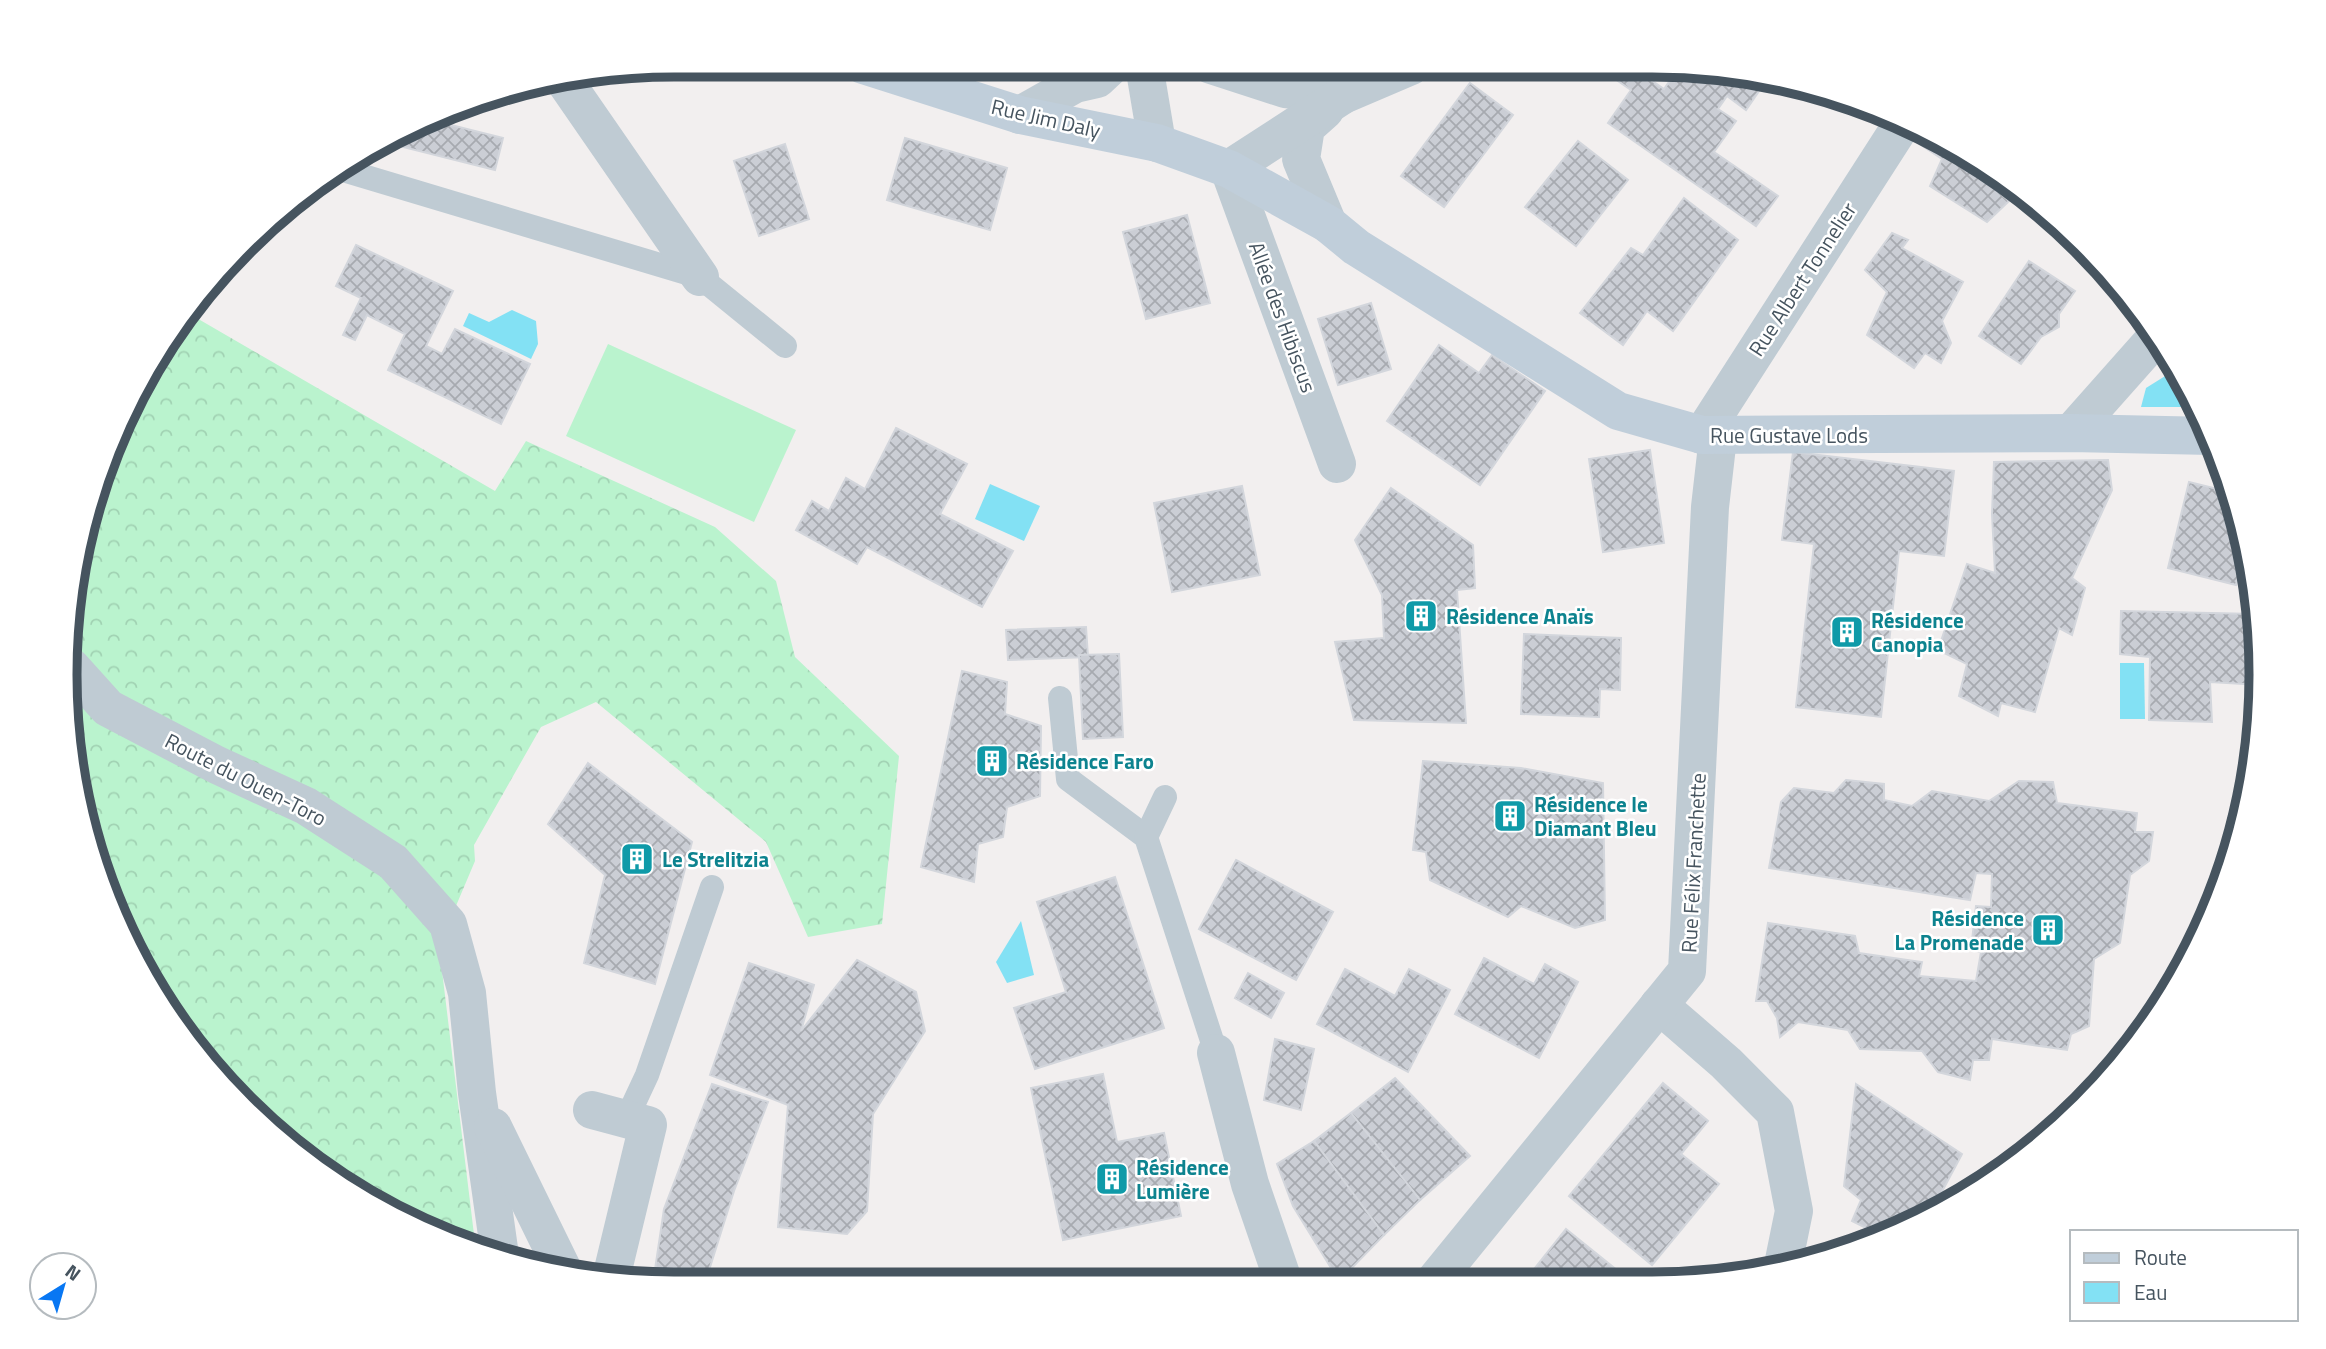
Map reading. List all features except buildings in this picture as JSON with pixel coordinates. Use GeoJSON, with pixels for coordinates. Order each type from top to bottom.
{"type":"FeatureCollection","features":[{"type":"Feature","properties":{"kind":"street","name":"Rue Jim Daly"},"geometry":{"type":"LineString","coordinates":[[901,77],[1020,115],[1157,143],[1229,169]]}},
{"type":"Feature","properties":{"kind":"street"},"geometry":{"type":"LineString","coordinates":[[1020,115],[1075,84],[1099,77]]}},
{"type":"Feature","properties":{"kind":"street"},"geometry":{"type":"LineString","coordinates":[[1146,77],[1157,143]]}},
{"type":"Feature","properties":{"kind":"street"},"geometry":{"type":"LineString","coordinates":[[1248,77],[1285,89],[1343,95]]}},
{"type":"Feature","properties":{"kind":"street"},"geometry":{"type":"LineString","coordinates":[[1229,169],[1343,95],[1385,77]]}},
{"type":"Feature","properties":{"kind":"street"},"geometry":{"type":"LineString","coordinates":[[568,86],[700,277]]}},
{"type":"Feature","properties":{"kind":"street"},"geometry":{"type":"LineString","coordinates":[[1328,225],[1301,159],[1306,127],[1343,95]]}},
{"type":"Feature","properties":{"kind":"street","name":"Rue Albert Tonnelier"},"geometry":{"type":"LineString","coordinates":[[1710,436],[1898,130]]}},
{"type":"Feature","properties":{"kind":"street","name":"Rue Gustave Lods"},"geometry":{"type":"LineString","coordinates":[[1229,169],[1328,225],[1356,247],[1618,411],[1710,436],[2071,433],[2199,436]]}},
{"type":"Feature","properties":{"kind":"street","name":"Allée des Hibiscus"},"geometry":{"type":"LineString","coordinates":[[1229,169],[1337,464]]}},
{"type":"Feature","properties":{"kind":"street"},"geometry":{"type":"LineString","coordinates":[[2071,433],[2149,345]]}},
{"type":"Feature","properties":{"kind":"street","name":"Rue Félix Franchette"},"geometry":{"type":"LineString","coordinates":[[1442,1272],[1687,971],[1710,508],[1710,436]]}},
{"type":"Feature","properties":{"kind":"street","name":"Route du Ouen-Toro"},"geometry":{"type":"LineString","coordinates":[[77,674],[108,708],[217,765],[306,806],[393,862],[448,924],[467,993],[477,1093],[498,1245]]}},
{"type":"Feature","properties":{"kind":"street"},"geometry":{"type":"LineString","coordinates":[[1659,1005],[1726,1063],[1775,1112],[1794,1211],[1785,1257]]}},
{"type":"Feature","properties":{"kind":"street"},"geometry":{"type":"LineString","coordinates":[[1216,1053],[1250,1184],[1280,1272]]}},
{"type":"Feature","properties":{"kind":"street"},"geometry":{"type":"LineString","coordinates":[[477,1093],[559,1261]]}},
{"type":"Feature","properties":{"kind":"street"},"geometry":{"type":"LineString","coordinates":[[609,1115],[648,1125],[613,1269]]}},
{"type":"Feature","properties":{"kind":"lane"},"geometry":{"type":"LineString","coordinates":[[352,173],[700,277],[785,346]]}},
{"type":"Feature","properties":{"kind":"lane"},"geometry":{"type":"LineString","coordinates":[[1060,698],[1068,779],[1146,837],[1216,1053]]}},
{"type":"Feature","properties":{"kind":"lane"},"geometry":{"type":"LineString","coordinates":[[1146,837],[1165,797]]}},
{"type":"Feature","properties":{"kind":"lane"},"geometry":{"type":"LineString","coordinates":[[609,1115],[647,1075],[712,887]]}},
{"type":"Feature","properties":{"kind":"green space"},"geometry":{"type":"Polygon","coordinates":[[[196,317],[495,491],[526,441],[715,527],[776,581],[795,657],[899,756],[882,924],[808,937],[766,842],[596,702],[541,727],[474,845],[475,861],[439,946],[474,1237],[410,1210],[343,1171],[281,1124],[225,1068],[200,1038],[157,973],[122,903],[97,829],[88,791],[78,714],[78,635],[88,558],[97,520],[122,446],[157,376],[196,317]]]}},
{"type":"Feature","properties":{"kind":"green space"},"geometry":{"type":"Polygon","coordinates":[[[608,344],[796,430],[754,522],[566,436],[608,344]]]}},
{"type":"Feature","properties":{"kind":"water"},"geometry":{"type":"Polygon","coordinates":[[[512,310],[536,321],[538,344],[531,359],[463,326],[469,313],[489,322],[512,310]]]}},
{"type":"Feature","properties":{"kind":"water"},"geometry":{"type":"Polygon","coordinates":[[[2168,374],[2182,401],[2181,407],[2141,407],[2146,388],[2168,374]]]}},
{"type":"Feature","properties":{"kind":"water"},"geometry":{"type":"Polygon","coordinates":[[[990,484],[1040,506],[1024,541],[975,519],[990,484]]]}},
{"type":"Feature","properties":{"kind":"water"},"geometry":{"type":"Polygon","coordinates":[[[2120,663],[2144,663],[2145,719],[2120,719],[2120,663]]]}},
{"type":"Feature","properties":{"kind":"water"},"geometry":{"type":"Polygon","coordinates":[[[1021,921],[1034,975],[1007,983],[996,962],[1021,921]]]}},
{"type":"Feature","properties":{"kind":"place","name":"Résidence Anaïs"},"geometry":{"type":"Point","coordinates":[1421,616]}},
{"type":"Feature","properties":{"kind":"place","name":"Résidence Canopia"},"geometry":{"type":"Point","coordinates":[1847,632]}},
{"type":"Feature","properties":{"kind":"place","name":"Résidence Faro"},"geometry":{"type":"Point","coordinates":[992,761]}},
{"type":"Feature","properties":{"kind":"place","name":"Résidence le Diamant Bleu"},"geometry":{"type":"Point","coordinates":[1510,816]}},
{"type":"Feature","properties":{"kind":"place","name":"Le Strelitzia"},"geometry":{"type":"Point","coordinates":[637,859]}},
{"type":"Feature","properties":{"kind":"place","name":"Résidence La Promenade"},"geometry":{"type":"Point","coordinates":[2048,930]}},
{"type":"Feature","properties":{"kind":"place","name":"Résidence Lumière"},"geometry":{"type":"Point","coordinates":[1112,1179]}}]}
